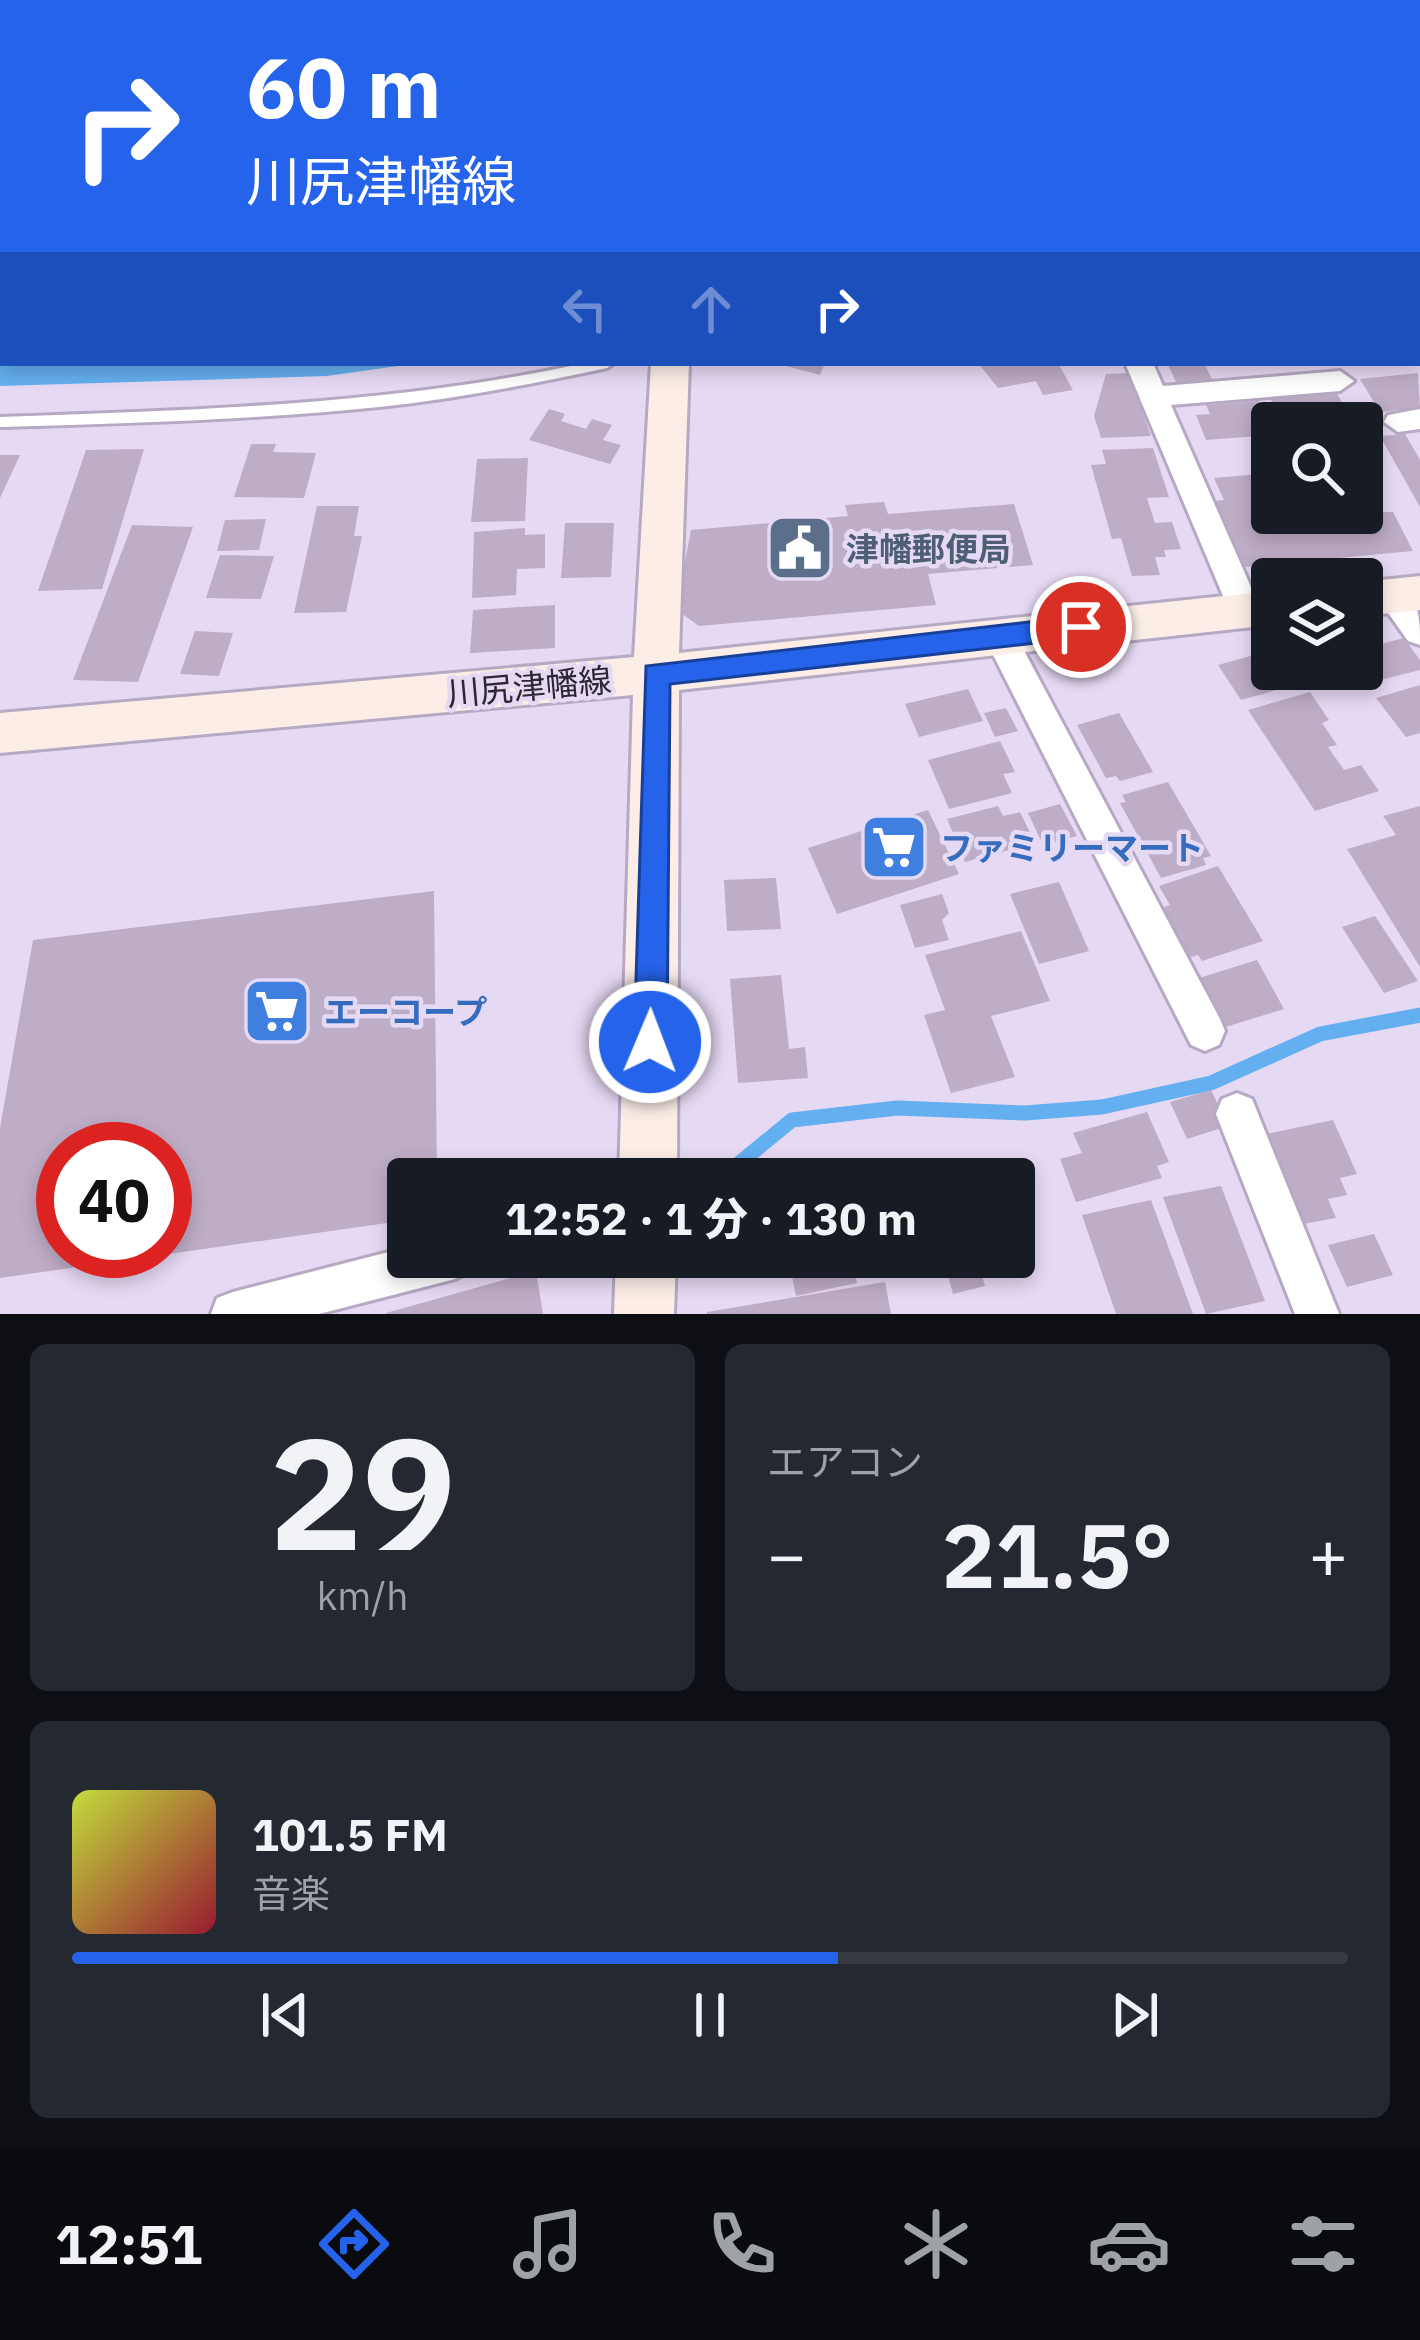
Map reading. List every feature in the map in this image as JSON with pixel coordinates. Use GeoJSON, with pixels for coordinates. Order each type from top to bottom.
{"type":"FeatureCollection","features":[{"type":"Feature","properties":{"kind":"main road"},"geometry":{"type":"LineString","coordinates":[[648,1158],[656,674],[670,366]]}},
{"type":"Feature","properties":{"kind":"main road","name":"川尻津幡線"},"geometry":{"type":"LineString","coordinates":[[0,733],[656,674],[1251,610]]}},
{"type":"Feature","properties":{"kind":"main road"},"geometry":{"type":"LineString","coordinates":[[644,1314],[645,1278]]}},
{"type":"Feature","properties":{"kind":"street"},"geometry":{"type":"LineString","coordinates":[[1140,366],[1251,595]]}},
{"type":"Feature","properties":{"kind":"street"},"geometry":{"type":"LineString","coordinates":[[1153,397],[1340,381]]}},
{"type":"Feature","properties":{"kind":"street"},"geometry":{"type":"LineString","coordinates":[[1391,596],[1420,632]]}},
{"type":"Feature","properties":{"kind":"street"},"geometry":{"type":"LineString","coordinates":[[999,635],[1205,1030]]}},
{"type":"Feature","properties":{"kind":"street"},"geometry":{"type":"LineString","coordinates":[[1237,1114],[1317,1314]]}},
{"type":"Feature","properties":{"kind":"street"},"geometry":{"type":"LineString","coordinates":[[233,1314],[387,1274]]}},
{"type":"Feature","properties":{"kind":"lane"},"geometry":{"type":"LineString","coordinates":[[0,422],[279,413],[421,400],[592,366]]}},
{"type":"Feature","properties":{"kind":"water"},"geometry":{"type":"Polygon","coordinates":[[[0,366],[398,366],[327,376],[0,386],[0,366]]]}},
{"type":"Feature","properties":{"kind":"building"},"geometry":{"type":"Polygon","coordinates":[[[786,366],[824,366],[820,375],[786,366]]]}},
{"type":"Feature","properties":{"kind":"building"},"geometry":{"type":"Polygon","coordinates":[[[980,366],[1060,366],[1073,390],[1043,395],[1036,381],[998,388],[980,366]]]}},
{"type":"Feature","properties":{"kind":"building"},"geometry":{"type":"Polygon","coordinates":[[[1168,366],[1206,366],[1213,381],[1177,384],[1168,366]]]}},
{"type":"Feature","properties":{"kind":"building"},"geometry":{"type":"Polygon","coordinates":[[[1129,373],[1151,436],[1101,438],[1094,416],[1106,374],[1129,373]]]}},
{"type":"Feature","properties":{"kind":"building"},"geometry":{"type":"Polygon","coordinates":[[[1418,373],[1420,408],[1383,412],[1383,402],[1374,402],[1360,379],[1418,373]]]}},
{"type":"Feature","properties":{"kind":"building"},"geometry":{"type":"Polygon","coordinates":[[[1334,388],[1342,402],[1272,402],[1268,394],[1334,388]]]}},
{"type":"Feature","properties":{"kind":"building"},"geometry":{"type":"Polygon","coordinates":[[[1259,401],[1251,402],[1251,437],[1206,440],[1196,415],[1210,414],[1206,405],[1259,401]]]}},
{"type":"Feature","properties":{"kind":"building"},"geometry":{"type":"Polygon","coordinates":[[[549,409],[565,414],[561,421],[586,429],[592,419],[612,425],[603,440],[621,445],[610,464],[529,440],[549,409]]]}},
{"type":"Feature","properties":{"kind":"building"},"geometry":{"type":"Polygon","coordinates":[[[1405,434],[1420,460],[1420,507],[1383,441],[1383,436],[1405,434]]]}},
{"type":"Feature","properties":{"kind":"building"},"geometry":{"type":"Polygon","coordinates":[[[251,444],[276,444],[273,452],[316,453],[304,498],[234,497],[251,444]]]}},
{"type":"Feature","properties":{"kind":"building"},"geometry":{"type":"Polygon","coordinates":[[[1153,448],[1169,497],[1147,498],[1155,523],[1172,522],[1181,549],[1164,550],[1166,557],[1155,557],[1160,575],[1132,576],[1121,538],[1112,539],[1091,465],[1106,464],[1102,450],[1153,448]]]}},
{"type":"Feature","properties":{"kind":"building"},"geometry":{"type":"Polygon","coordinates":[[[144,449],[102,589],[38,591],[86,450],[144,449]]]}},
{"type":"Feature","properties":{"kind":"building"},"geometry":{"type":"Polygon","coordinates":[[[0,455],[20,455],[0,498],[0,455]]]}},
{"type":"Feature","properties":{"kind":"building"},"geometry":{"type":"Polygon","coordinates":[[[528,458],[525,521],[471,522],[477,459],[528,458]]]}},
{"type":"Feature","properties":{"kind":"building"},"geometry":{"type":"Polygon","coordinates":[[[1251,475],[1251,534],[1383,534],[1383,512],[1393,512],[1413,551],[1340,558],[1251,558],[1251,566],[1245,567],[1226,525],[1216,526],[1206,502],[1224,500],[1214,478],[1251,475]]]}},
{"type":"Feature","properties":{"kind":"building"},"geometry":{"type":"Polygon","coordinates":[[[884,502],[888,514],[1014,504],[1033,565],[928,574],[936,605],[699,626],[681,613],[679,594],[691,530],[848,516],[845,505],[884,502]]]}},
{"type":"Feature","properties":{"kind":"building"},"geometry":{"type":"Polygon","coordinates":[[[317,506],[359,506],[354,536],[362,536],[346,612],[294,613],[317,506]]]}},
{"type":"Feature","properties":{"kind":"building"},"geometry":{"type":"Polygon","coordinates":[[[266,519],[259,550],[217,551],[225,520],[266,519]]]}},
{"type":"Feature","properties":{"kind":"building"},"geometry":{"type":"Polygon","coordinates":[[[565,523],[614,523],[611,577],[561,578],[565,523]]]}},
{"type":"Feature","properties":{"kind":"building"},"geometry":{"type":"Polygon","coordinates":[[[132,525],[193,527],[138,682],[73,680],[132,525]]]}},
{"type":"Feature","properties":{"kind":"building"},"geometry":{"type":"Polygon","coordinates":[[[525,528],[525,535],[545,534],[545,568],[517,569],[516,595],[472,598],[474,532],[525,528]]]}},
{"type":"Feature","properties":{"kind":"building"},"geometry":{"type":"Polygon","coordinates":[[[220,555],[274,556],[261,599],[206,598],[220,555]]]}},
{"type":"Feature","properties":{"kind":"building"},"geometry":{"type":"Polygon","coordinates":[[[555,605],[555,648],[470,653],[473,610],[555,605]]]}},
{"type":"Feature","properties":{"kind":"building"},"geometry":{"type":"Polygon","coordinates":[[[195,631],[233,633],[219,676],[180,674],[195,631]]]}},
{"type":"Feature","properties":{"kind":"building"},"geometry":{"type":"Polygon","coordinates":[[[1404,638],[1420,660],[1420,670],[1383,679],[1383,644],[1404,638]]]}},
{"type":"Feature","properties":{"kind":"building"},"geometry":{"type":"Polygon","coordinates":[[[1251,656],[1251,690],[1276,690],[1241,700],[1218,665],[1251,656]]]}},
{"type":"Feature","properties":{"kind":"building"},"geometry":{"type":"Polygon","coordinates":[[[1420,685],[1420,733],[1406,737],[1376,698],[1420,685]]]}},
{"type":"Feature","properties":{"kind":"building"},"geometry":{"type":"Polygon","coordinates":[[[968,689],[983,721],[919,737],[905,704],[968,689]]]}},
{"type":"Feature","properties":{"kind":"building"},"geometry":{"type":"Polygon","coordinates":[[[1310,692],[1329,720],[1322,723],[1337,745],[1328,747],[1344,770],[1361,765],[1379,791],[1315,811],[1248,710],[1310,692]]]}},
{"type":"Feature","properties":{"kind":"building"},"geometry":{"type":"Polygon","coordinates":[[[1006,708],[1018,731],[995,737],[984,713],[1006,708]]]}},
{"type":"Feature","properties":{"kind":"building"},"geometry":{"type":"Polygon","coordinates":[[[1119,713],[1153,772],[1120,781],[1116,776],[1106,778],[1077,725],[1119,713]]]}},
{"type":"Feature","properties":{"kind":"building"},"geometry":{"type":"Polygon","coordinates":[[[1000,741],[1015,772],[1003,774],[1012,793],[949,809],[928,760],[1000,741]]]}},
{"type":"Feature","properties":{"kind":"building"},"geometry":{"type":"Polygon","coordinates":[[[1168,782],[1211,856],[1203,858],[1206,865],[1161,878],[1120,803],[1126,802],[1122,795],[1168,782]]]}},
{"type":"Feature","properties":{"kind":"building"},"geometry":{"type":"Polygon","coordinates":[[[1060,804],[1077,836],[1043,845],[1028,813],[1060,804]]]}},
{"type":"Feature","properties":{"kind":"building"},"geometry":{"type":"Polygon","coordinates":[[[998,806],[1003,816],[1020,812],[1035,843],[965,862],[947,819],[998,806]]]}},
{"type":"Feature","properties":{"kind":"building"},"geometry":{"type":"Polygon","coordinates":[[[1420,806],[1420,967],[1347,849],[1396,835],[1383,816],[1420,806]]]}},
{"type":"Feature","properties":{"kind":"building"},"geometry":{"type":"Polygon","coordinates":[[[928,810],[959,874],[837,914],[808,848],[928,810]]]}},
{"type":"Feature","properties":{"kind":"building"},"geometry":{"type":"Polygon","coordinates":[[[1218,866],[1263,941],[1202,961],[1198,955],[1185,959],[1156,910],[1170,905],[1159,886],[1218,866]]]}},
{"type":"Feature","properties":{"kind":"building"},"geometry":{"type":"Polygon","coordinates":[[[776,878],[781,929],[727,931],[724,880],[776,878]]]}},
{"type":"Feature","properties":{"kind":"building"},"geometry":{"type":"Polygon","coordinates":[[[1059,882],[1089,951],[1039,964],[1010,894],[1059,882]]]}},
{"type":"Feature","properties":{"kind":"building"},"geometry":{"type":"Polygon","coordinates":[[[434,891],[437,1158],[387,1158],[387,1223],[192,1251],[192,1122],[36,1122],[36,1273],[0,1278],[0,1128],[33,940],[434,891]]]}},
{"type":"Feature","properties":{"kind":"building"},"geometry":{"type":"Polygon","coordinates":[[[942,894],[949,913],[942,920],[949,940],[915,948],[900,905],[942,894]]]}},
{"type":"Feature","properties":{"kind":"building"},"geometry":{"type":"Polygon","coordinates":[[[1375,916],[1418,981],[1384,993],[1342,927],[1375,916]]]}},
{"type":"Feature","properties":{"kind":"building"},"geometry":{"type":"Polygon","coordinates":[[[1021,931],[1050,1001],[991,1016],[1015,1077],[951,1093],[924,1015],[945,1010],[925,955],[1021,931]]]}},
{"type":"Feature","properties":{"kind":"building"},"geometry":{"type":"Polygon","coordinates":[[[1257,960],[1284,1009],[1222,1028],[1196,979],[1257,960]]]}},
{"type":"Feature","properties":{"kind":"building"},"geometry":{"type":"Polygon","coordinates":[[[781,975],[789,1049],[805,1047],[808,1078],[738,1083],[730,979],[781,975]]]}},
{"type":"Feature","properties":{"kind":"building"},"geometry":{"type":"Polygon","coordinates":[[[1211,1090],[1228,1126],[1187,1139],[1170,1102],[1211,1090]]]}},
{"type":"Feature","properties":{"kind":"building"},"geometry":{"type":"Polygon","coordinates":[[[1147,1112],[1169,1162],[1157,1166],[1162,1178],[1076,1202],[1060,1159],[1082,1153],[1073,1133],[1147,1112]]]}},
{"type":"Feature","properties":{"kind":"building"},"geometry":{"type":"Polygon","coordinates":[[[1333,1120],[1357,1174],[1340,1178],[1347,1195],[1328,1199],[1336,1218],[1298,1225],[1261,1135],[1333,1120]]]}},
{"type":"Feature","properties":{"kind":"building"},"geometry":{"type":"Polygon","coordinates":[[[1221,1186],[1265,1301],[1206,1314],[1163,1197],[1221,1186]]]}},
{"type":"Feature","properties":{"kind":"building"},"geometry":{"type":"Polygon","coordinates":[[[1151,1200],[1193,1314],[1116,1314],[1082,1215],[1151,1200]]]}},
{"type":"Feature","properties":{"kind":"building"},"geometry":{"type":"Polygon","coordinates":[[[1374,1234],[1393,1275],[1347,1287],[1328,1245],[1374,1234]]]}},
{"type":"Feature","properties":{"kind":"building"},"geometry":{"type":"Polygon","coordinates":[[[511,1278],[537,1278],[543,1314],[386,1314],[511,1278]]]}},
{"type":"Feature","properties":{"kind":"building"},"geometry":{"type":"Polygon","coordinates":[[[792,1278],[856,1278],[857,1283],[796,1296],[792,1278]]]}},
{"type":"Feature","properties":{"kind":"building"},"geometry":{"type":"Polygon","coordinates":[[[949,1278],[983,1278],[985,1286],[953,1294],[949,1278]]]}},
{"type":"Feature","properties":{"kind":"building"},"geometry":{"type":"Polygon","coordinates":[[[885,1282],[891,1314],[707,1314],[707,1312],[885,1282]]]}},
{"type":"Feature","properties":{"kind":"waterway"},"geometry":{"type":"LineString","coordinates":[[746,1158],[792,1120],[897,1108],[1025,1113],[1102,1107],[1211,1083],[1320,1034],[1420,1015]]}},
{"type":"Feature","properties":{"kind":"place","name":"津幡郵便局"},"geometry":{"type":"Point","coordinates":[800,548]}},
{"type":"Feature","properties":{"kind":"place","name":"ファミリーマート"},"geometry":{"type":"Point","coordinates":[894,847]}},
{"type":"Feature","properties":{"kind":"place","name":"エーコープ"},"geometry":{"type":"Point","coordinates":[277,1011]}},
{"type":"Feature","properties":{"kind":"route"},"geometry":{"type":"LineString","coordinates":[[650,1042],[656,674],[743,660],[1081,627]]}}]}
